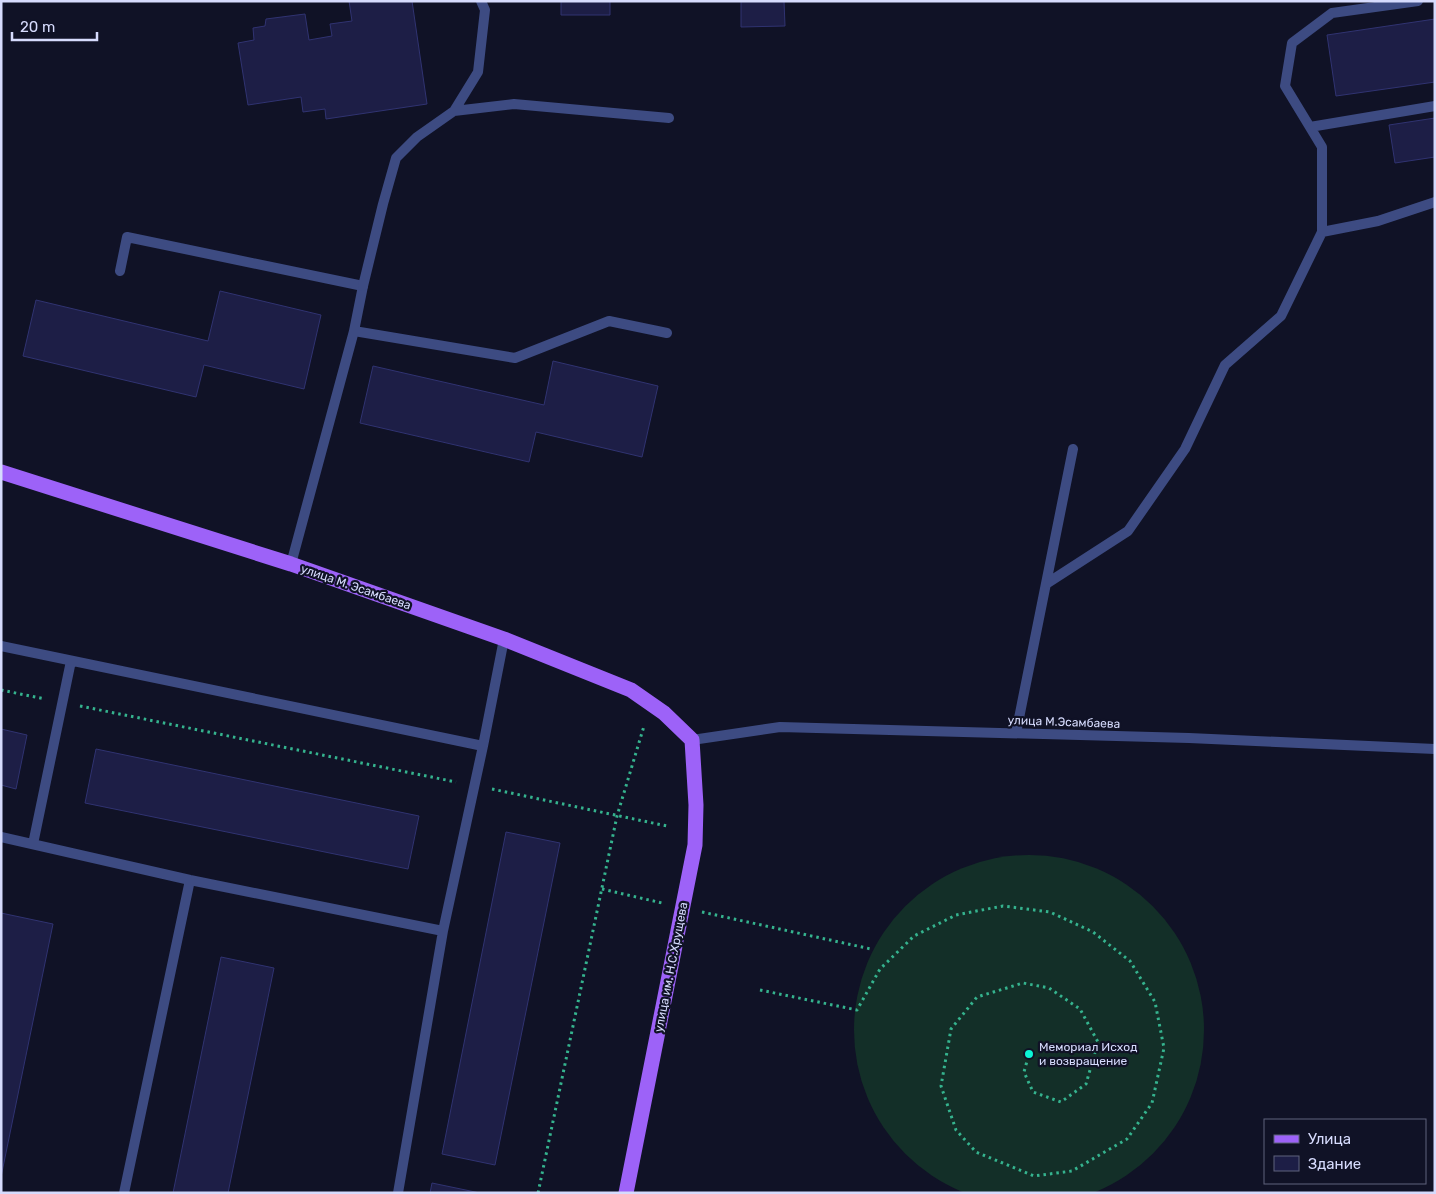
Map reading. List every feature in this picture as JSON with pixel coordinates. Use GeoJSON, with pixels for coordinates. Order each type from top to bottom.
{"type":"FeatureCollection","features":[{"type":"Feature","properties":{"kind":"main road","name":"улица М. Эсамбаева"},"geometry":{"type":"LineString","coordinates":[[1,472],[291,564],[504,639],[631,690],[664,713],[692,740]]}},
{"type":"Feature","properties":{"kind":"main road","name":"улица им. Н.С.Хрущева"},"geometry":{"type":"LineString","coordinates":[[626,1193],[695,845],[696,805],[692,740]]}},
{"type":"Feature","properties":{"kind":"street"},"geometry":{"type":"LineString","coordinates":[[291,564],[354,332],[363,286],[396,158],[418,137],[454,111],[478,72],[485,10],[481,1]]}},
{"type":"Feature","properties":{"kind":"street"},"geometry":{"type":"LineString","coordinates":[[1046,584],[1128,531],[1185,450],[1226,366],[1281,316],[1322,232],[1322,147],[1285,86],[1292,44],[1332,13],[1418,1]]}},
{"type":"Feature","properties":{"kind":"street"},"geometry":{"type":"LineString","coordinates":[[454,111],[514,104],[669,118]]}},
{"type":"Feature","properties":{"kind":"street"},"geometry":{"type":"LineString","coordinates":[[1310,127],[1435,106]]}},
{"type":"Feature","properties":{"kind":"street"},"geometry":{"type":"LineString","coordinates":[[1322,232],[1378,222],[1435,202]]}},
{"type":"Feature","properties":{"kind":"street"},"geometry":{"type":"LineString","coordinates":[[120,270],[127,238],[363,286]]}},
{"type":"Feature","properties":{"kind":"street"},"geometry":{"type":"LineString","coordinates":[[354,332],[515,358],[609,321],[667,334]]}},
{"type":"Feature","properties":{"kind":"street"},"geometry":{"type":"LineString","coordinates":[[1016,733],[1073,449]]}},
{"type":"Feature","properties":{"kind":"street"},"geometry":{"type":"LineString","coordinates":[[398,1193],[443,931],[504,639]]}},
{"type":"Feature","properties":{"kind":"street"},"geometry":{"type":"LineString","coordinates":[[1,646],[483,746]]}},
{"type":"Feature","properties":{"kind":"street"},"geometry":{"type":"LineString","coordinates":[[33,844],[71,661]]}},
{"type":"Feature","properties":{"kind":"street","name":"улица М.Эсамбаева"},"geometry":{"type":"LineString","coordinates":[[692,740],[780,727],[1179,738],[1435,749]]}},
{"type":"Feature","properties":{"kind":"street"},"geometry":{"type":"LineString","coordinates":[[1,837],[190,880],[443,931]]}},
{"type":"Feature","properties":{"kind":"street"},"geometry":{"type":"LineString","coordinates":[[124,1193],[190,880]]}},
{"type":"Feature","properties":{"kind":"path"},"geometry":{"type":"LineString","coordinates":[[1,690],[474,785],[666,826]]}},
{"type":"Feature","properties":{"kind":"path"},"geometry":{"type":"LineString","coordinates":[[538,1193],[617,816],[651,704]]}},
{"type":"Feature","properties":{"kind":"path"},"geometry":{"type":"LineString","coordinates":[[602,889],[871,949]]}},
{"type":"Feature","properties":{"kind":"path"},"geometry":{"type":"LineString","coordinates":[[760,990],[857,1010],[880,969],[914,936],[956,915],[1003,906],[1050,912],[1093,932],[1130,961],[1155,1002],[1164,1048],[1152,1102],[1126,1139],[1072,1170],[1034,1176],[976,1152],[956,1130],[940,1086],[951,1029],[977,997],[1023,983],[1049,988],[1080,1009],[1098,1042],[1086,1084],[1061,1102],[1033,1092],[1024,1072],[1029,1054]]}},
{"type":"Feature","properties":{"kind":"green space"},"geometry":{"type":"Polygon","coordinates":[[[1012,856],[1046,856],[1080,863],[1111,876],[1140,895],[1164,919],[1183,948],[1196,979],[1203,1013],[1203,1047],[1196,1081],[1183,1112],[1174,1127],[1164,1141],[1140,1165],[1111,1184],[1085,1195],[973,1195],[932,1175],[918,1165],[894,1141],[884,1127],[875,1112],[862,1081],[855,1047],[855,1013],[862,979],[875,948],[894,919],[918,895],[947,876],[978,863],[1012,856]]]}},
{"type":"Feature","properties":{"kind":"building"},"geometry":{"type":"Polygon","coordinates":[[[349,1],[412,1],[427,104],[326,119],[325,109],[303,112],[301,97],[248,105],[238,43],[254,40],[253,28],[265,26],[266,19],[305,14],[309,40],[332,36],[330,24],[352,21],[349,1]]]}},
{"type":"Feature","properties":{"kind":"building"},"geometry":{"type":"Polygon","coordinates":[[[561,1],[610,1],[610,15],[561,15],[561,1]]]}},
{"type":"Feature","properties":{"kind":"building"},"geometry":{"type":"Polygon","coordinates":[[[741,1],[784,1],[785,26],[741,27],[741,1]]]}},
{"type":"Feature","properties":{"kind":"building"},"geometry":{"type":"Polygon","coordinates":[[[1435,19],[1435,82],[1336,96],[1327,35],[1435,19]]]}},
{"type":"Feature","properties":{"kind":"building"},"geometry":{"type":"Polygon","coordinates":[[[1435,118],[1435,157],[1395,163],[1389,125],[1435,118]]]}},
{"type":"Feature","properties":{"kind":"building"},"geometry":{"type":"Polygon","coordinates":[[[220,291],[321,315],[304,389],[204,365],[196,397],[23,356],[36,300],[208,341],[220,291]]]}},
{"type":"Feature","properties":{"kind":"building"},"geometry":{"type":"Polygon","coordinates":[[[553,361],[658,386],[642,457],[536,432],[529,462],[360,423],[373,366],[544,405],[553,361]]]}},
{"type":"Feature","properties":{"kind":"building"},"geometry":{"type":"Polygon","coordinates":[[[1,729],[27,735],[16,789],[1,785],[1,729]]]}},
{"type":"Feature","properties":{"kind":"building"},"geometry":{"type":"Polygon","coordinates":[[[96,749],[419,816],[408,869],[85,803],[96,749]]]}},
{"type":"Feature","properties":{"kind":"building"},"geometry":{"type":"Polygon","coordinates":[[[506,832],[560,843],[495,1165],[442,1154],[506,832]]]}},
{"type":"Feature","properties":{"kind":"building"},"geometry":{"type":"Polygon","coordinates":[[[1,913],[53,924],[1,1177],[1,913]]]}},
{"type":"Feature","properties":{"kind":"building"},"geometry":{"type":"Polygon","coordinates":[[[221,957],[274,968],[228,1193],[173,1193],[221,957]]]}},
{"type":"Feature","properties":{"kind":"building"},"geometry":{"type":"Polygon","coordinates":[[[432,1183],[480,1193],[430,1193],[432,1183]]]}},
{"type":"Feature","properties":{"kind":"place","name":"Мемориал Исход и возвращение"},"geometry":{"type":"Point","coordinates":[1029,1054]}}]}
